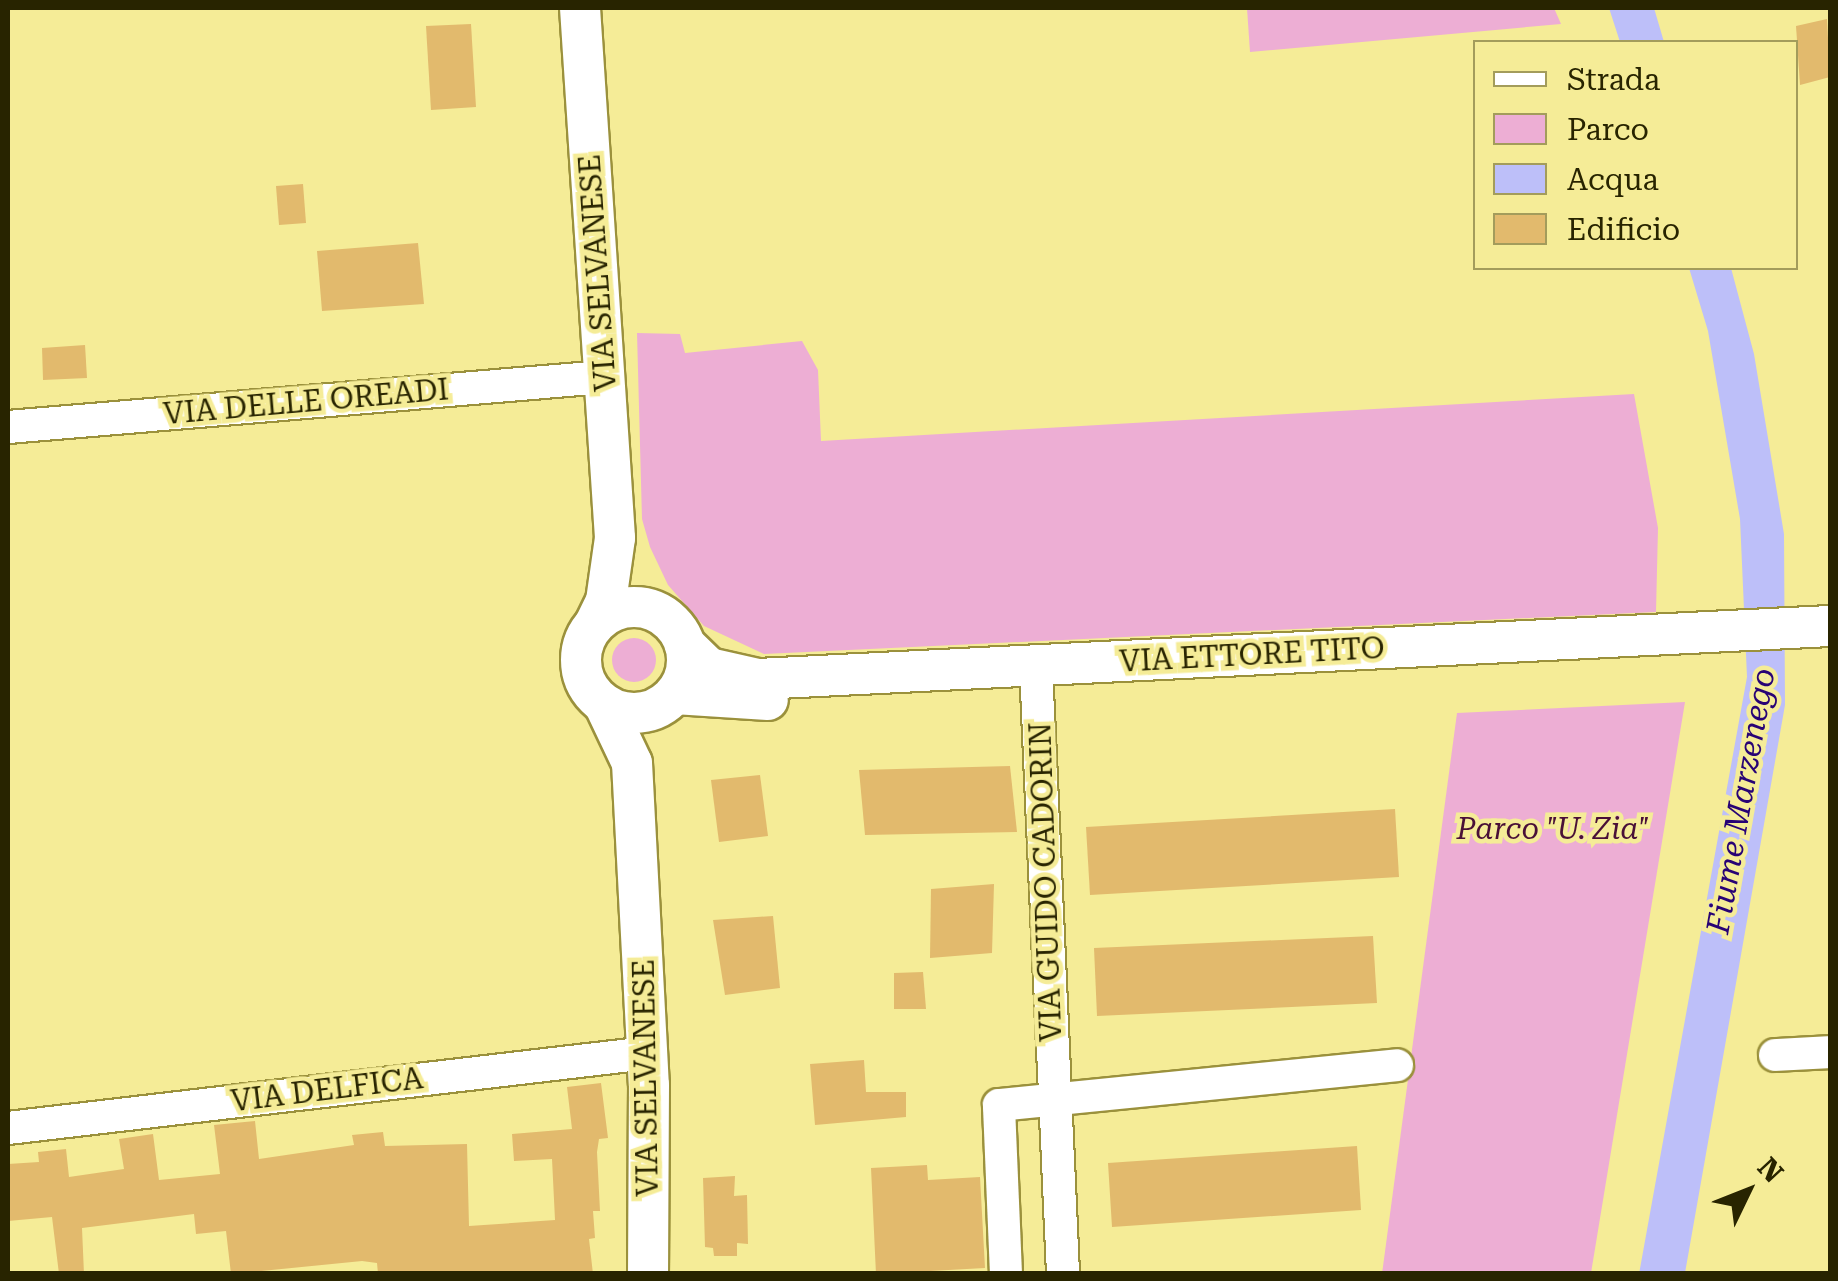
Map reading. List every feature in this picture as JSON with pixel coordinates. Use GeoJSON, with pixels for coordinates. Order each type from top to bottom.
{"type":"FeatureCollection","features":[{"type":"Feature","properties":{"kind":"street","name":"VIA SELVANESE"},"geometry":{"type":"LineString","coordinates":[[580,8],[615,538],[606,601],[595,624]]}},
{"type":"Feature","properties":{"kind":"street","name":"VIA DELLE OREADI"},"geometry":{"type":"LineString","coordinates":[[8,427],[604,377]]}},
{"type":"Feature","properties":{"kind":"street","name":"VIA SELVANESE"},"geometry":{"type":"LineString","coordinates":[[615,538],[637,592],[656,612]]}},
{"type":"Feature","properties":{"kind":"street"},"geometry":{"type":"LineString","coordinates":[[630,607],[656,612],[685,644],[684,680],[661,703],[604,704],[581,666],[595,624],[630,607]]}},
{"type":"Feature","properties":{"kind":"street","name":"VIA ETTORE TITO"},"geometry":{"type":"LineString","coordinates":[[661,703],[752,701],[1037,677],[1824,637]]}},
{"type":"Feature","properties":{"kind":"street","name":"VIA ETTORE TITO"},"geometry":{"type":"LineString","coordinates":[[685,644],[710,668],[758,679],[1037,677]]}},
{"type":"Feature","properties":{"kind":"street","name":"VIA GUIDO CADORIN"},"geometry":{"type":"LineString","coordinates":[[1037,677],[1063,1274]]}},
{"type":"Feature","properties":{"kind":"street","name":"VIA SELVANESE"},"geometry":{"type":"LineString","coordinates":[[632,763],[661,703]]}},
{"type":"Feature","properties":{"kind":"street","name":"VIA SELVANESE"},"geometry":{"type":"LineString","coordinates":[[604,704],[632,763],[647,1053],[648,1274]]}},
{"type":"Feature","properties":{"kind":"street"},"geometry":{"type":"LineString","coordinates":[[1775,1056],[1830,1052]]}},
{"type":"Feature","properties":{"kind":"street","name":"VIA DELFICA"},"geometry":{"type":"LineString","coordinates":[[8,1128],[647,1053]]}},
{"type":"Feature","properties":{"kind":"street"},"geometry":{"type":"LineString","coordinates":[[1006,1274],[999,1105],[1397,1064]]}},
{"type":"Feature","properties":{"kind":"green space"},"geometry":{"type":"Polygon","coordinates":[[[1247,8],[1554,8],[1561,24],[1250,52],[1247,8]]]}},
{"type":"Feature","properties":{"kind":"green space"},"geometry":{"type":"Polygon","coordinates":[[[637,333],[680,334],[685,353],[802,341],[818,370],[821,441],[1634,394],[1658,528],[1656,612],[764,654],[704,626],[668,585],[650,547],[642,519],[637,333]]]}},
{"type":"Feature","properties":{"kind":"green space"},"geometry":{"type":"Polygon","coordinates":[[[634,638],[650,644],[656,660],[650,676],[634,682],[618,676],[612,660],[618,644],[634,638]]]}},
{"type":"Feature","properties":{"kind":"green space","name":"Parco \"U. Zia\""},"geometry":{"type":"Polygon","coordinates":[[[1685,702],[1591,1273],[1382,1274],[1457,713],[1685,702]]]}},
{"type":"Feature","properties":{"kind":"water"},"geometry":{"type":"Polygon","coordinates":[[[1609,8],[1654,8],[1663,40],[1619,40],[1609,8]]]}},
{"type":"Feature","properties":{"kind":"water","name":"Fiume Marzenego"},"geometry":{"type":"Polygon","coordinates":[[[1690,270],[1732,270],[1754,354],[1784,534],[1785,705],[1685,1273],[1639,1274],[1747,677],[1740,519],[1708,331],[1690,270]]]}},
{"type":"Feature","properties":{"kind":"building"},"geometry":{"type":"Polygon","coordinates":[[[1827,19],[1830,77],[1800,85],[1796,26],[1827,19]]]}},
{"type":"Feature","properties":{"kind":"building"},"geometry":{"type":"Polygon","coordinates":[[[471,24],[476,107],[431,110],[426,26],[471,24]]]}},
{"type":"Feature","properties":{"kind":"building"},"geometry":{"type":"Polygon","coordinates":[[[303,184],[306,223],[279,225],[276,186],[303,184]]]}},
{"type":"Feature","properties":{"kind":"building"},"geometry":{"type":"Polygon","coordinates":[[[418,243],[424,304],[322,311],[317,251],[418,243]]]}},
{"type":"Feature","properties":{"kind":"building"},"geometry":{"type":"Polygon","coordinates":[[[85,345],[87,378],[43,380],[42,348],[85,345]]]}},
{"type":"Feature","properties":{"kind":"building"},"geometry":{"type":"Polygon","coordinates":[[[1010,766],[1017,832],[865,835],[859,770],[1010,766]]]}},
{"type":"Feature","properties":{"kind":"building"},"geometry":{"type":"Polygon","coordinates":[[[760,775],[768,836],[719,842],[711,780],[760,775]]]}},
{"type":"Feature","properties":{"kind":"building"},"geometry":{"type":"Polygon","coordinates":[[[1395,809],[1399,877],[1090,895],[1086,827],[1395,809]]]}},
{"type":"Feature","properties":{"kind":"building"},"geometry":{"type":"Polygon","coordinates":[[[994,884],[992,953],[930,958],[931,889],[994,884]]]}},
{"type":"Feature","properties":{"kind":"building"},"geometry":{"type":"Polygon","coordinates":[[[773,916],[780,988],[725,995],[713,920],[773,916]]]}},
{"type":"Feature","properties":{"kind":"building"},"geometry":{"type":"Polygon","coordinates":[[[1373,936],[1377,1003],[1097,1016],[1094,948],[1373,936]]]}},
{"type":"Feature","properties":{"kind":"building"},"geometry":{"type":"Polygon","coordinates":[[[923,972],[926,1009],[894,1009],[894,973],[923,972]]]}},
{"type":"Feature","properties":{"kind":"building"},"geometry":{"type":"Polygon","coordinates":[[[864,1060],[866,1092],[906,1092],[906,1117],[815,1125],[810,1064],[864,1060]]]}},
{"type":"Feature","properties":{"kind":"building"},"geometry":{"type":"Polygon","coordinates":[[[601,1083],[608,1138],[599,1139],[597,1152],[600,1211],[593,1211],[595,1238],[589,1239],[593,1274],[378,1274],[377,1263],[362,1261],[231,1274],[226,1231],[196,1234],[194,1214],[82,1228],[84,1274],[59,1274],[52,1217],[8,1221],[8,1164],[39,1162],[38,1152],[66,1149],[69,1177],[124,1169],[119,1139],[153,1134],[159,1180],[220,1174],[214,1125],[255,1121],[259,1159],[354,1145],[352,1135],[383,1132],[385,1146],[467,1144],[469,1226],[555,1220],[552,1159],[514,1161],[512,1134],[572,1129],[567,1087],[601,1083]]]}},
{"type":"Feature","properties":{"kind":"building"},"geometry":{"type":"Polygon","coordinates":[[[1357,1146],[1361,1210],[1112,1227],[1108,1163],[1357,1146]]]}},
{"type":"Feature","properties":{"kind":"building"},"geometry":{"type":"Polygon","coordinates":[[[927,1165],[928,1180],[980,1177],[985,1268],[876,1274],[871,1168],[927,1165]]]}},
{"type":"Feature","properties":{"kind":"building"},"geometry":{"type":"Polygon","coordinates":[[[735,1176],[734,1196],[747,1195],[748,1244],[737,1243],[737,1256],[714,1256],[713,1248],[705,1247],[703,1178],[735,1176]]]}}]}
